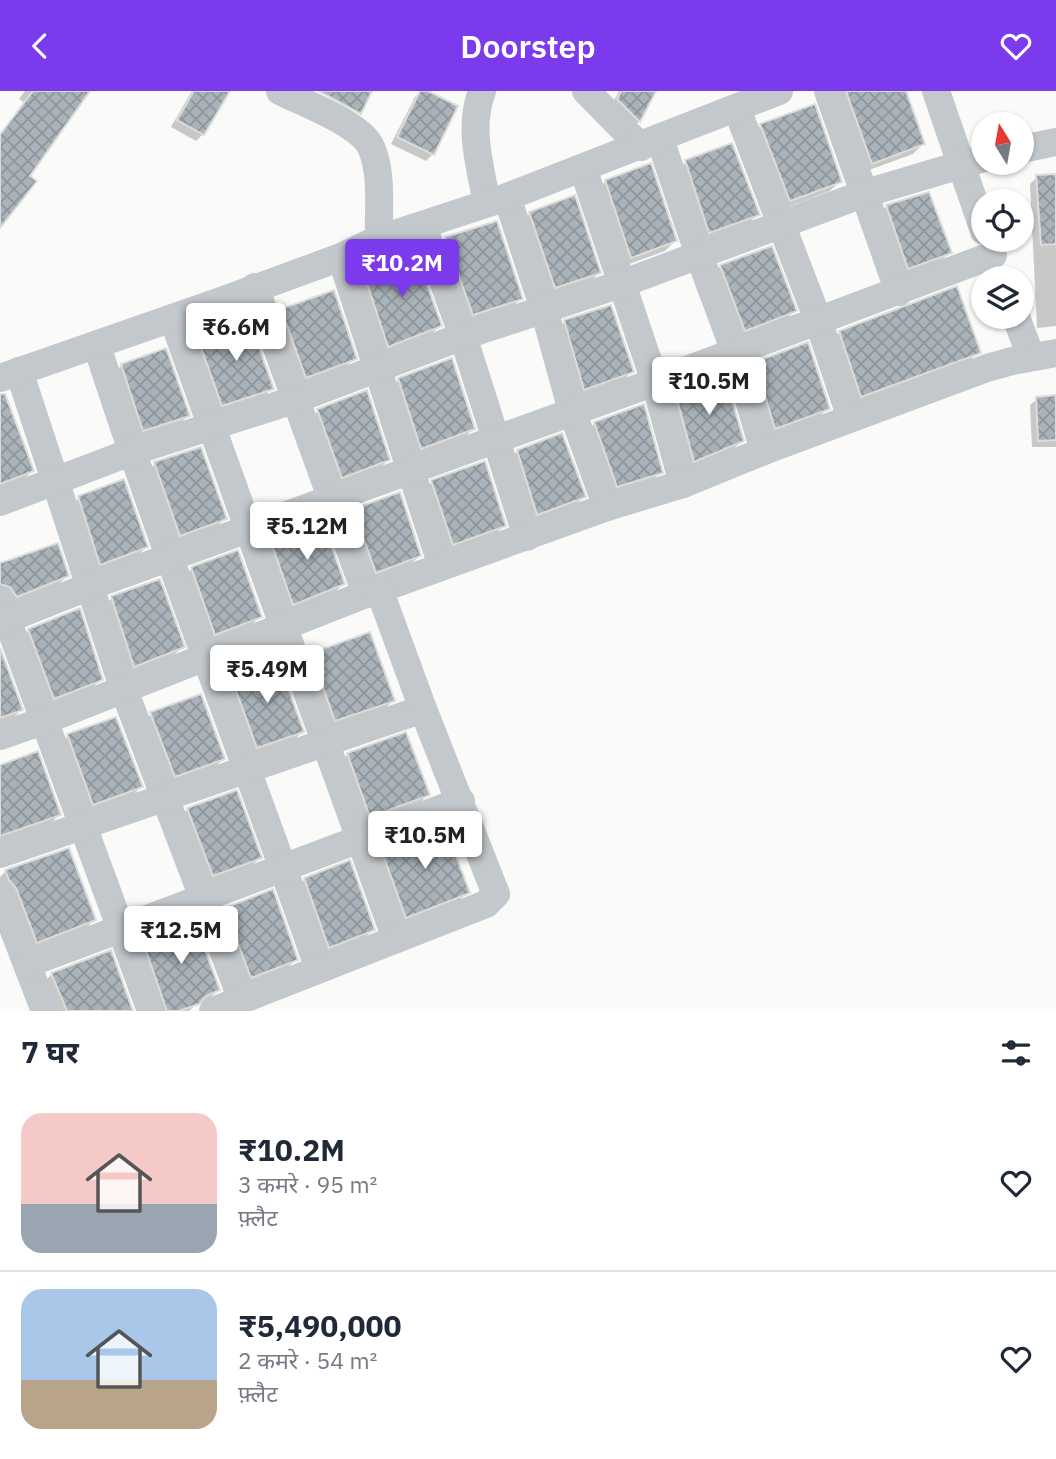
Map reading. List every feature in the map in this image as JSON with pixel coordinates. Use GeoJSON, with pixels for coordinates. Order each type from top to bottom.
{"type":"FeatureCollection","features":[{"type":"Feature","properties":{"kind":"street"},"geometry":{"type":"LineString","coordinates":[[280,91],[357,131],[371,145],[377,166],[379,239]]}},
{"type":"Feature","properties":{"kind":"street"},"geometry":{"type":"LineString","coordinates":[[482,91],[477,107],[475,144],[544,309],[572,411],[607,507]]}},
{"type":"Feature","properties":{"kind":"street"},"geometry":{"type":"LineString","coordinates":[[586,91],[650,143],[699,255],[735,352],[764,451]]}},
{"type":"Feature","properties":{"kind":"street"},"geometry":{"type":"LineString","coordinates":[[242,1000],[124,690],[55,481],[9,375],[173,319],[341,257],[379,239],[497,200],[779,91]]}},
{"type":"Feature","properties":{"kind":"street"},"geometry":{"type":"LineString","coordinates":[[828,91],[899,292]]}},
{"type":"Feature","properties":{"kind":"street"},"geometry":{"type":"LineString","coordinates":[[936,91],[971,159]]}},
{"type":"Feature","properties":{"kind":"street"},"geometry":{"type":"LineString","coordinates":[[737,109],[818,322],[850,418]]}},
{"type":"Feature","properties":{"kind":"street"},"geometry":{"type":"LineString","coordinates":[[1034,147],[1056,142]]}},
{"type":"Feature","properties":{"kind":"street"},"geometry":{"type":"LineString","coordinates":[[0,502],[131,452],[297,399],[463,336],[621,284],[863,194],[971,161]]}},
{"type":"Feature","properties":{"kind":"street"},"geometry":{"type":"LineString","coordinates":[[583,168],[655,382],[683,484]]}},
{"type":"Feature","properties":{"kind":"street"},"geometry":{"type":"LineString","coordinates":[[423,226],[463,336],[527,537]]}},
{"type":"Feature","properties":{"kind":"street"},"geometry":{"type":"LineString","coordinates":[[151,1011],[2,614],[169,559],[655,382],[899,292],[989,252]]}},
{"type":"Feature","properties":{"kind":"street"},"geometry":{"type":"LineString","coordinates":[[341,257],[442,566]]}},
{"type":"Feature","properties":{"kind":"street"},"geometry":{"type":"LineString","coordinates":[[213,1011],[486,904],[496,894],[423,709],[330,500],[297,399],[255,287]]}},
{"type":"Feature","properties":{"kind":"street"},"geometry":{"type":"LineString","coordinates":[[173,319],[213,424],[396,939]]}},
{"type":"Feature","properties":{"kind":"street"},"geometry":{"type":"LineString","coordinates":[[0,736],[43,722],[442,566],[607,507],[683,484],[850,418],[987,368],[1044,355],[1025,329]]}},
{"type":"Feature","properties":{"kind":"street"},"geometry":{"type":"LineString","coordinates":[[97,346],[169,559],[319,969]]}},
{"type":"Feature","properties":{"kind":"street"},"geometry":{"type":"LineString","coordinates":[[0,854],[423,709]]}},
{"type":"Feature","properties":{"kind":"street"},"geometry":{"type":"LineString","coordinates":[[27,964],[461,801]]}},
{"type":"Feature","properties":{"kind":"street"},"geometry":{"type":"LineString","coordinates":[[0,894],[45,1011]]}},
{"type":"Feature","properties":{"kind":"building"},"geometry":{"type":"Polygon","coordinates":[[[33,91],[90,91],[30,176],[37,181],[0,228],[0,135],[33,91]]]}},
{"type":"Feature","properties":{"kind":"building"},"geometry":{"type":"Polygon","coordinates":[[[194,91],[230,91],[204,135],[177,120],[194,91]]]}},
{"type":"Feature","properties":{"kind":"building"},"geometry":{"type":"Polygon","coordinates":[[[319,91],[372,91],[361,114],[319,91]]]}},
{"type":"Feature","properties":{"kind":"building"},"geometry":{"type":"Polygon","coordinates":[[[420,91],[428,91],[458,106],[434,155],[397,137],[420,91]]]}},
{"type":"Feature","properties":{"kind":"building"},"geometry":{"type":"Polygon","coordinates":[[[621,91],[656,91],[640,122],[617,99],[621,91]]]}},
{"type":"Feature","properties":{"kind":"building"},"geometry":{"type":"Polygon","coordinates":[[[846,91],[906,91],[925,144],[872,164],[846,91]]]}},
{"type":"Feature","properties":{"kind":"building"},"geometry":{"type":"Polygon","coordinates":[[[815,104],[842,182],[790,201],[760,124],[815,104]]]}},
{"type":"Feature","properties":{"kind":"building"},"geometry":{"type":"Polygon","coordinates":[[[732,143],[760,215],[709,233],[685,160],[732,143]]]}},
{"type":"Feature","properties":{"kind":"building"},"geometry":{"type":"Polygon","coordinates":[[[651,163],[677,241],[631,258],[605,180],[651,163]]]}},
{"type":"Feature","properties":{"kind":"building"},"geometry":{"type":"Polygon","coordinates":[[[1056,174],[1056,244],[1041,245],[1036,175],[1056,174]]]}},
{"type":"Feature","properties":{"kind":"building"},"geometry":{"type":"Polygon","coordinates":[[[929,192],[952,253],[908,269],[886,205],[929,192]]]}},
{"type":"Feature","properties":{"kind":"building"},"geometry":{"type":"Polygon","coordinates":[[[575,195],[601,273],[555,288],[529,212],[575,195]]]}},
{"type":"Feature","properties":{"kind":"building"},"geometry":{"type":"Polygon","coordinates":[[[497,221],[523,299],[473,315],[445,237],[497,221]]]}},
{"type":"Feature","properties":{"kind":"building"},"geometry":{"type":"Polygon","coordinates":[[[772,246],[797,311],[745,331],[720,265],[772,246]]]}},
{"type":"Feature","properties":{"kind":"building"},"geometry":{"type":"Polygon","coordinates":[[[415,252],[442,326],[388,347],[363,271],[415,252]]]}},
{"type":"Feature","properties":{"kind":"building"},"geometry":{"type":"Polygon","coordinates":[[[957,286],[981,353],[861,397],[839,331],[957,286]]]}},
{"type":"Feature","properties":{"kind":"building"},"geometry":{"type":"Polygon","coordinates":[[[334,290],[357,359],[306,378],[281,309],[334,290]]]}},
{"type":"Feature","properties":{"kind":"building"},"geometry":{"type":"Polygon","coordinates":[[[611,305],[634,372],[584,390],[564,320],[611,305]]]}},
{"type":"Feature","properties":{"kind":"building"},"geometry":{"type":"Polygon","coordinates":[[[249,320],[274,389],[222,406],[198,339],[249,320]]]}},
{"type":"Feature","properties":{"kind":"building"},"geometry":{"type":"Polygon","coordinates":[[[808,342],[830,409],[775,429],[755,362],[808,342]]]}},
{"type":"Feature","properties":{"kind":"building"},"geometry":{"type":"Polygon","coordinates":[[[166,348],[190,416],[143,431],[121,364],[166,348]]]}},
{"type":"Feature","properties":{"kind":"building"},"geometry":{"type":"Polygon","coordinates":[[[452,358],[475,429],[421,449],[398,378],[452,358]]]}},
{"type":"Feature","properties":{"kind":"building"},"geometry":{"type":"Polygon","coordinates":[[[724,374],[744,441],[694,462],[675,392],[724,374]]]}},
{"type":"Feature","properties":{"kind":"building"},"geometry":{"type":"Polygon","coordinates":[[[367,390],[390,460],[342,478],[317,409],[367,390]]]}},
{"type":"Feature","properties":{"kind":"building"},"geometry":{"type":"Polygon","coordinates":[[[0,394],[5,394],[34,471],[0,484],[0,394]]]}},
{"type":"Feature","properties":{"kind":"building"},"geometry":{"type":"Polygon","coordinates":[[[1056,395],[1056,440],[1038,441],[1036,397],[1056,395]]]}},
{"type":"Feature","properties":{"kind":"building"},"geometry":{"type":"Polygon","coordinates":[[[644,404],[663,473],[617,487],[594,422],[644,404]]]}},
{"type":"Feature","properties":{"kind":"building"},"geometry":{"type":"Polygon","coordinates":[[[562,433],[586,497],[537,515],[517,450],[562,433]]]}},
{"type":"Feature","properties":{"kind":"building"},"geometry":{"type":"Polygon","coordinates":[[[201,447],[227,519],[180,536],[154,462],[201,447]]]}},
{"type":"Feature","properties":{"kind":"building"},"geometry":{"type":"Polygon","coordinates":[[[485,461],[506,526],[453,545],[431,480],[485,461]]]}},
{"type":"Feature","properties":{"kind":"building"},"geometry":{"type":"Polygon","coordinates":[[[124,479],[148,547],[100,565],[78,496],[124,479]]]}},
{"type":"Feature","properties":{"kind":"building"},"geometry":{"type":"Polygon","coordinates":[[[400,492],[421,556],[376,573],[353,509],[400,492]]]}},
{"type":"Feature","properties":{"kind":"building"},"geometry":{"type":"Polygon","coordinates":[[[322,520],[345,584],[293,605],[270,539],[322,520]]]}},
{"type":"Feature","properties":{"kind":"building"},"geometry":{"type":"Polygon","coordinates":[[[58,543],[69,576],[17,597],[10,587],[0,584],[0,563],[58,543]]]}},
{"type":"Feature","properties":{"kind":"building"},"geometry":{"type":"Polygon","coordinates":[[[238,550],[262,617],[215,635],[191,567],[238,550]]]}},
{"type":"Feature","properties":{"kind":"building"},"geometry":{"type":"Polygon","coordinates":[[[160,579],[185,647],[134,667],[111,596],[160,579]]]}},
{"type":"Feature","properties":{"kind":"building"},"geometry":{"type":"Polygon","coordinates":[[[80,608],[103,680],[54,699],[28,629],[80,608]]]}},
{"type":"Feature","properties":{"kind":"building"},"geometry":{"type":"Polygon","coordinates":[[[370,632],[395,701],[335,721],[311,653],[370,632]]]}},
{"type":"Feature","properties":{"kind":"building"},"geometry":{"type":"Polygon","coordinates":[[[0,648],[23,710],[0,718],[0,648]]]}},
{"type":"Feature","properties":{"kind":"building"},"geometry":{"type":"Polygon","coordinates":[[[278,661],[304,732],[257,748],[231,677],[278,661]]]}},
{"type":"Feature","properties":{"kind":"building"},"geometry":{"type":"Polygon","coordinates":[[[201,694],[225,759],[175,777],[150,712],[201,694]]]}},
{"type":"Feature","properties":{"kind":"building"},"geometry":{"type":"Polygon","coordinates":[[[116,717],[143,787],[93,805],[67,734],[116,717]]]}},
{"type":"Feature","properties":{"kind":"building"},"geometry":{"type":"Polygon","coordinates":[[[406,732],[430,795],[370,817],[347,753],[406,732]]]}},
{"type":"Feature","properties":{"kind":"building"},"geometry":{"type":"Polygon","coordinates":[[[38,751],[61,815],[0,836],[0,765],[38,751]]]}},
{"type":"Feature","properties":{"kind":"building"},"geometry":{"type":"Polygon","coordinates":[[[237,790],[262,858],[213,876],[187,808],[237,790]]]}},
{"type":"Feature","properties":{"kind":"building"},"geometry":{"type":"Polygon","coordinates":[[[441,826],[445,827],[470,893],[406,918],[381,849],[441,826]]]}},
{"type":"Feature","properties":{"kind":"building"},"geometry":{"type":"Polygon","coordinates":[[[69,848],[96,920],[37,943],[16,888],[5,870],[69,848]]]}},
{"type":"Feature","properties":{"kind":"building"},"geometry":{"type":"Polygon","coordinates":[[[350,860],[375,930],[329,948],[304,878],[350,860]]]}},
{"type":"Feature","properties":{"kind":"building"},"geometry":{"type":"Polygon","coordinates":[[[273,889],[298,960],[251,978],[225,908],[273,889]]]}},
{"type":"Feature","properties":{"kind":"building"},"geometry":{"type":"Polygon","coordinates":[[[193,919],[220,990],[206,996],[199,1004],[179,1011],[167,1011],[142,939],[193,919]]]}},
{"type":"Feature","properties":{"kind":"building"},"geometry":{"type":"Polygon","coordinates":[[[111,950],[133,1011],[67,1011],[51,973],[111,950]]]}}]}
